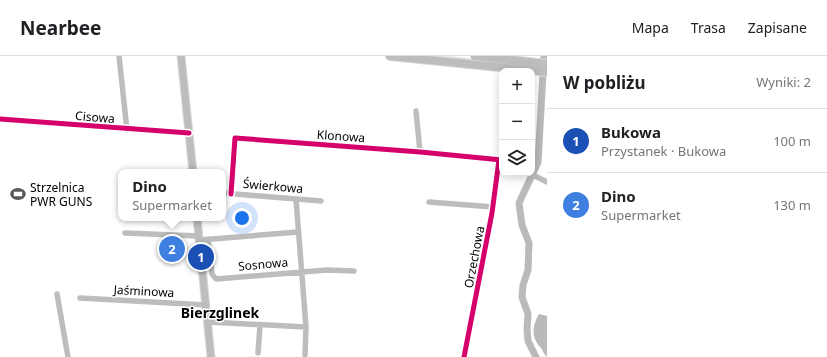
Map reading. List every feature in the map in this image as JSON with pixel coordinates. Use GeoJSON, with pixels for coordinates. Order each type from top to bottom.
{"type":"FeatureCollection","features":[{"type":"Feature","properties":{"kind":"highway"},"geometry":{"type":"LineString","coordinates":[[390,56],[536,67],[547,64]]}},
{"type":"Feature","properties":{"kind":"highway"},"geometry":{"type":"LineString","coordinates":[[475,56],[536,67],[547,72]]}},
{"type":"Feature","properties":{"kind":"main road"},"geometry":{"type":"LineString","coordinates":[[181,56],[193,169]]}},
{"type":"Feature","properties":{"kind":"main road"},"geometry":{"type":"LineString","coordinates":[[198,221],[211,357]]}},
{"type":"Feature","properties":{"kind":"street","name":"Cisowa"},"geometry":{"type":"LineString","coordinates":[[119,56],[127,130]]}},
{"type":"Feature","properties":{"kind":"street"},"geometry":{"type":"LineString","coordinates":[[416,111],[420,152]]}},
{"type":"Feature","properties":{"kind":"street","name":"Cisowa"},"geometry":{"type":"LineString","coordinates":[[0,119],[127,130],[189,133]]}},
{"type":"Feature","properties":{"kind":"street","name":"Klonowa"},"geometry":{"type":"LineString","coordinates":[[231,194],[235,138],[420,152],[499,160]]}},
{"type":"Feature","properties":{"kind":"street","name":"Orzechowa"},"geometry":{"type":"LineString","coordinates":[[464,357],[493,208],[499,167]]}},
{"type":"Feature","properties":{"kind":"street"},"geometry":{"type":"LineString","coordinates":[[535,176],[547,182]]}},
{"type":"Feature","properties":{"kind":"street","name":"Świerkowa"},"geometry":{"type":"LineString","coordinates":[[226,193],[321,201]]}},
{"type":"Feature","properties":{"kind":"street"},"geometry":{"type":"LineString","coordinates":[[296,199],[306,327],[305,355]]}},
{"type":"Feature","properties":{"kind":"street"},"geometry":{"type":"LineString","coordinates":[[429,202],[493,208]]}},
{"type":"Feature","properties":{"kind":"street"},"geometry":{"type":"LineString","coordinates":[[125,233],[208,239],[298,232]]}},
{"type":"Feature","properties":{"kind":"street","name":"Sosnowa"},"geometry":{"type":"LineString","coordinates":[[208,239],[212,274],[216,280],[301,272],[354,270]]}},
{"type":"Feature","properties":{"kind":"street"},"geometry":{"type":"LineString","coordinates":[[57,294],[68,357]]}},
{"type":"Feature","properties":{"kind":"street","name":"Jaśminowa"},"geometry":{"type":"LineString","coordinates":[[80,298],[206,305]]}},
{"type":"Feature","properties":{"kind":"street"},"geometry":{"type":"LineString","coordinates":[[208,322],[306,327]]}},
{"type":"Feature","properties":{"kind":"street"},"geometry":{"type":"LineString","coordinates":[[258,353],[260,325]]}},
{"type":"Feature","properties":{"kind":"shaded area"},"geometry":{"type":"Polygon","coordinates":[[[415,56],[449,56],[536,65],[536,68],[415,56]]]}},
{"type":"Feature","properties":{"kind":"shaded area"},"geometry":{"type":"Polygon","coordinates":[[[539,314],[547,316],[547,357],[537,343],[534,335],[534,327],[539,314]]]}},
{"type":"Feature","properties":{"kind":"waterway"},"geometry":{"type":"LineString","coordinates":[[536,357],[528,341],[528,314],[522,297],[523,285],[528,270],[529,243],[522,225],[519,203],[538,162],[544,56]]}},
{"type":"Feature","properties":{"kind":"cycle path"},"geometry":{"type":"LineString","coordinates":[[0,119],[189,133]]}},
{"type":"Feature","properties":{"kind":"cycle path"},"geometry":{"type":"LineString","coordinates":[[231,194],[235,138],[420,152],[499,160]]}},
{"type":"Feature","properties":{"kind":"cycle path"},"geometry":{"type":"LineString","coordinates":[[464,357],[492,213],[499,160]]}},
{"type":"Feature","properties":{"kind":"place","name":"Strzelnica PWR GUNS"},"geometry":{"type":"Point","coordinates":[18,194]}},
{"type":"Feature","properties":{"kind":"place","name":"Dino"},"geometry":{"type":"Point","coordinates":[172,249]}},
{"type":"Feature","properties":{"kind":"place","name":"Bukowa"},"geometry":{"type":"Point","coordinates":[201,257]}},
{"type":"Feature","properties":{"kind":"district","name":"Bierzglinek"},"geometry":{"type":"Point","coordinates":[220,312]}}]}
